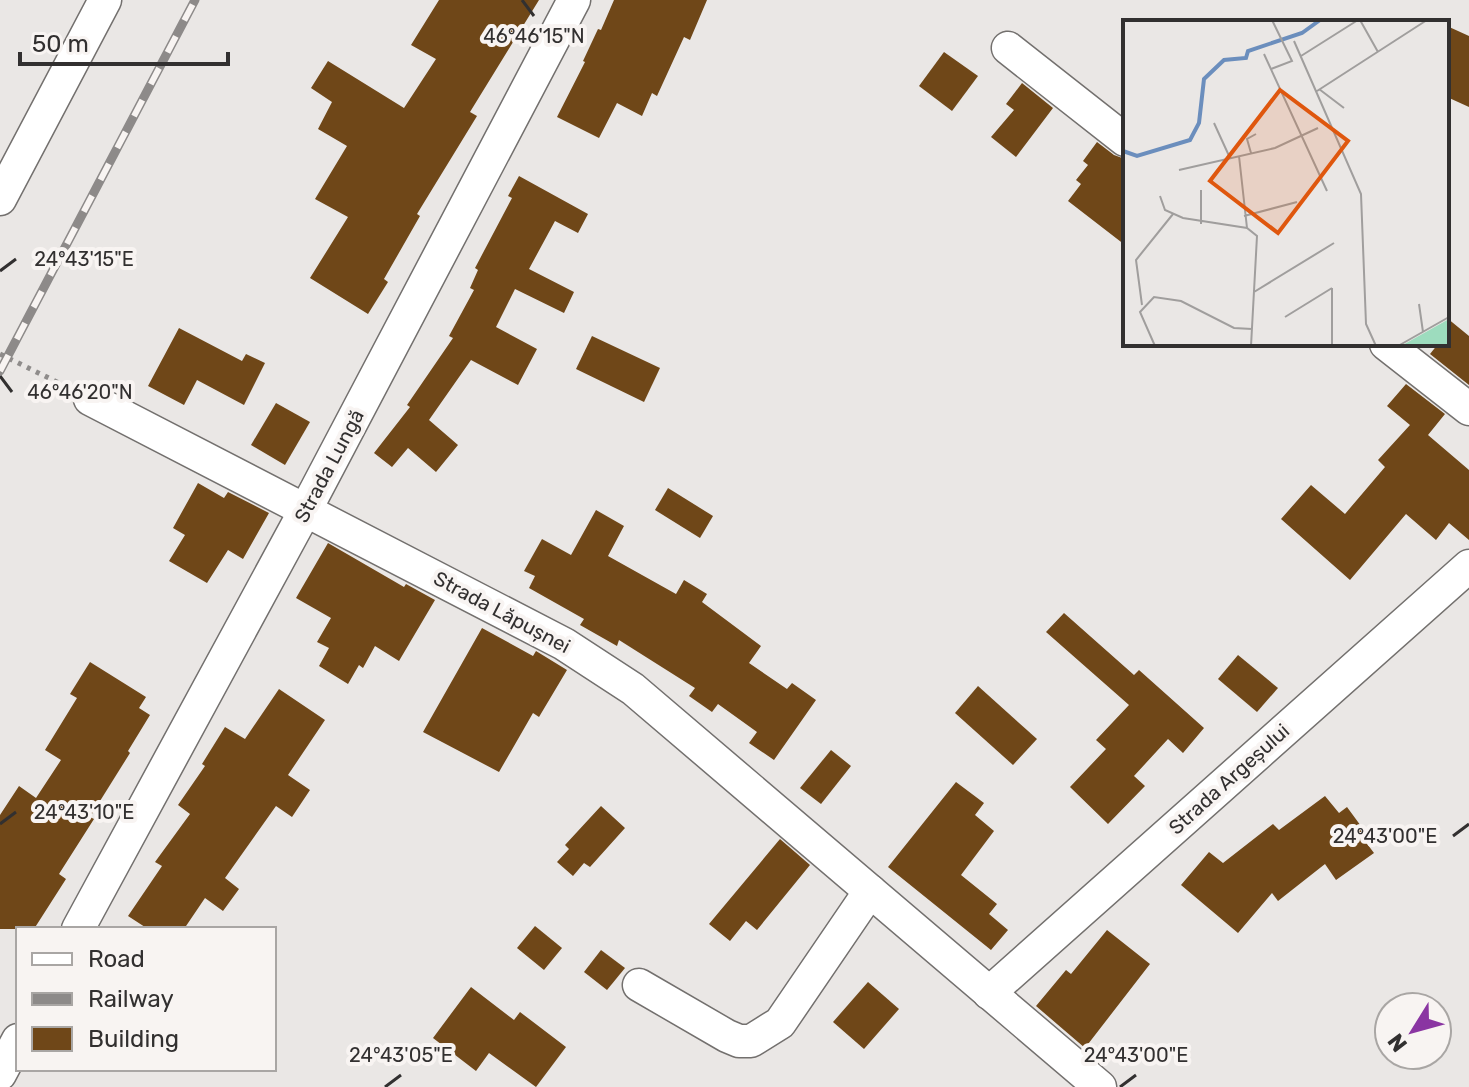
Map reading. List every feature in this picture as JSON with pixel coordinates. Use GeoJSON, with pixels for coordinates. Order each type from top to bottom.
{"type":"FeatureCollection","features":[{"type":"Feature","properties":{"kind":"street"},"geometry":{"type":"LineString","coordinates":[[0,199],[105,0]]}},
{"type":"Feature","properties":{"kind":"street","name":"Strada Lungă"},"geometry":{"type":"LineString","coordinates":[[79,927],[306,509],[574,0]]}},
{"type":"Feature","properties":{"kind":"street"},"geometry":{"type":"LineString","coordinates":[[1008,48],[1123,138]]}},
{"type":"Feature","properties":{"kind":"street"},"geometry":{"type":"LineString","coordinates":[[1389,346],[1469,409]]}},
{"type":"Feature","properties":{"kind":"street","name":"Strada Lăpușnei"},"geometry":{"type":"LineString","coordinates":[[90,399],[564,644],[633,689],[989,993],[1081,1081]]}},
{"type":"Feature","properties":{"kind":"street","name":"Strada Argeșului"},"geometry":{"type":"LineString","coordinates":[[989,993],[1469,566]]}},
{"type":"Feature","properties":{"kind":"street"},"geometry":{"type":"LineString","coordinates":[[639,985],[727,1036],[739,1041],[751,1041],[780,1023],[870,891]]}},
{"type":"Feature","properties":{"kind":"street"},"geometry":{"type":"LineString","coordinates":[[0,1074],[16,1044]]}},
{"type":"Feature","properties":{"kind":"path"},"geometry":{"type":"LineString","coordinates":[[0,354],[90,399]]}},
{"type":"Feature","properties":{"kind":"building"},"geometry":{"type":"Polygon","coordinates":[[[439,0],[539,0],[470,112],[477,116],[417,214],[420,216],[384,279],[388,282],[368,314],[310,278],[348,217],[315,199],[347,146],[318,129],[332,102],[311,88],[328,61],[404,108],[436,59],[411,45],[439,0]]]}},
{"type":"Feature","properties":{"kind":"building"},"geometry":{"type":"Polygon","coordinates":[[[614,0],[707,0],[690,40],[684,37],[657,96],[652,93],[642,116],[617,103],[599,138],[557,117],[614,0]]]}},
{"type":"Feature","properties":{"kind":"building"},"geometry":{"type":"Polygon","coordinates":[[[1449,27],[1469,36],[1469,107],[1449,98],[1449,27]]]}},
{"type":"Feature","properties":{"kind":"building"},"geometry":{"type":"Polygon","coordinates":[[[944,52],[978,76],[952,111],[919,86],[944,52]]]}},
{"type":"Feature","properties":{"kind":"building"},"geometry":{"type":"Polygon","coordinates":[[[1022,83],[1053,108],[1016,157],[991,137],[1014,110],[1006,104],[1022,83]]]}},
{"type":"Feature","properties":{"kind":"building"},"geometry":{"type":"Polygon","coordinates":[[[1097,142],[1123,158],[1123,243],[1068,201],[1081,184],[1076,180],[1088,165],[1083,161],[1097,142]]]}},
{"type":"Feature","properties":{"kind":"building"},"geometry":{"type":"Polygon","coordinates":[[[519,176],[588,214],[578,233],[555,221],[529,269],[574,292],[564,313],[515,289],[496,327],[537,349],[518,385],[471,360],[429,420],[458,445],[436,472],[408,448],[392,467],[374,453],[410,407],[407,405],[453,338],[449,336],[474,290],[470,288],[478,270],[475,268],[512,198],[508,196],[519,176]]]}},
{"type":"Feature","properties":{"kind":"building"},"geometry":{"type":"Polygon","coordinates":[[[1449,320],[1469,336],[1469,385],[1430,354],[1436,346],[1449,346],[1449,320]]]}},
{"type":"Feature","properties":{"kind":"building"},"geometry":{"type":"Polygon","coordinates":[[[179,328],[242,361],[246,354],[265,363],[244,405],[197,380],[184,405],[148,386],[179,328]]]}},
{"type":"Feature","properties":{"kind":"building"},"geometry":{"type":"Polygon","coordinates":[[[592,336],[660,368],[644,402],[576,369],[592,336]]]}},
{"type":"Feature","properties":{"kind":"building"},"geometry":{"type":"Polygon","coordinates":[[[1406,384],[1445,414],[1428,435],[1469,470],[1469,540],[1449,523],[1436,540],[1406,514],[1350,580],[1281,519],[1311,485],[1345,514],[1385,467],[1378,460],[1410,425],[1387,406],[1406,384]]]}},
{"type":"Feature","properties":{"kind":"building"},"geometry":{"type":"Polygon","coordinates":[[[276,403],[310,422],[285,465],[251,445],[276,403]]]}},
{"type":"Feature","properties":{"kind":"building"},"geometry":{"type":"Polygon","coordinates":[[[198,483],[224,498],[228,492],[269,513],[243,559],[228,550],[207,583],[169,561],[185,535],[173,528],[198,483]]]}},
{"type":"Feature","properties":{"kind":"building"},"geometry":{"type":"Polygon","coordinates":[[[668,488],[713,516],[700,538],[655,510],[668,488]]]}},
{"type":"Feature","properties":{"kind":"building"},"geometry":{"type":"Polygon","coordinates":[[[596,510],[624,526],[608,556],[676,594],[684,580],[707,594],[702,602],[761,646],[749,663],[787,689],[792,683],[816,700],[774,760],[749,743],[757,732],[718,704],[712,712],[689,696],[695,688],[619,640],[617,646],[580,625],[584,619],[529,588],[535,576],[524,571],[542,539],[571,555],[596,510]]]}},
{"type":"Feature","properties":{"kind":"building"},"geometry":{"type":"Polygon","coordinates":[[[328,543],[404,587],[406,584],[435,600],[399,661],[375,646],[363,668],[359,665],[348,684],[319,666],[329,648],[317,642],[331,618],[296,598],[328,543]]]}},
{"type":"Feature","properties":{"kind":"building"},"geometry":{"type":"Polygon","coordinates":[[[1064,613],[1134,675],[1139,670],[1204,728],[1183,753],[1168,739],[1134,776],[1145,786],[1108,824],[1070,787],[1106,749],[1096,740],[1129,705],[1046,632],[1064,613]]]}},
{"type":"Feature","properties":{"kind":"building"},"geometry":{"type":"Polygon","coordinates":[[[482,628],[533,656],[536,651],[567,670],[539,717],[533,713],[499,772],[423,732],[482,628]]]}},
{"type":"Feature","properties":{"kind":"building"},"geometry":{"type":"Polygon","coordinates":[[[1238,655],[1278,688],[1257,712],[1218,679],[1238,655]]]}},
{"type":"Feature","properties":{"kind":"building"},"geometry":{"type":"Polygon","coordinates":[[[90,662],[146,697],[139,708],[150,715],[90,817],[94,819],[59,874],[66,879],[35,927],[0,929],[0,815],[19,786],[36,798],[61,760],[45,750],[77,698],[70,694],[90,662]]]}},
{"type":"Feature","properties":{"kind":"building"},"geometry":{"type":"Polygon","coordinates":[[[978,686],[1037,739],[1013,765],[955,713],[978,686]]]}},
{"type":"Feature","properties":{"kind":"building"},"geometry":{"type":"Polygon","coordinates":[[[279,689],[325,720],[288,775],[310,790],[292,817],[276,806],[225,878],[239,889],[223,911],[205,898],[185,927],[145,927],[128,916],[162,866],[155,862],[190,814],[178,805],[205,766],[202,764],[225,727],[245,739],[279,689]]]}},
{"type":"Feature","properties":{"kind":"building"},"geometry":{"type":"Polygon","coordinates":[[[831,750],[851,766],[821,804],[800,788],[831,750]]]}},
{"type":"Feature","properties":{"kind":"building"},"geometry":{"type":"Polygon","coordinates":[[[956,782],[984,803],[975,815],[994,831],[961,875],[997,904],[989,914],[1008,930],[991,950],[888,867],[956,782]]]}},
{"type":"Feature","properties":{"kind":"building"},"geometry":{"type":"Polygon","coordinates":[[[1325,796],[1339,813],[1347,807],[1369,837],[1365,841],[1374,853],[1336,880],[1325,864],[1278,901],[1272,893],[1238,933],[1181,885],[1209,852],[1223,863],[1273,824],[1279,830],[1325,796]]]}},
{"type":"Feature","properties":{"kind":"building"},"geometry":{"type":"Polygon","coordinates":[[[601,806],[625,828],[590,867],[584,863],[573,876],[557,862],[569,849],[565,845],[601,806]]]}},
{"type":"Feature","properties":{"kind":"building"},"geometry":{"type":"Polygon","coordinates":[[[780,839],[810,865],[757,930],[746,921],[730,941],[709,924],[780,839]]]}},
{"type":"Feature","properties":{"kind":"building"},"geometry":{"type":"Polygon","coordinates":[[[535,926],[562,948],[544,970],[517,948],[535,926]]]}},
{"type":"Feature","properties":{"kind":"building"},"geometry":{"type":"Polygon","coordinates":[[[1107,930],[1150,964],[1085,1048],[1036,1006],[1066,970],[1071,974],[1107,930]]]}},
{"type":"Feature","properties":{"kind":"building"},"geometry":{"type":"Polygon","coordinates":[[[601,950],[625,968],[607,990],[584,972],[601,950]]]}},
{"type":"Feature","properties":{"kind":"building"},"geometry":{"type":"Polygon","coordinates":[[[868,982],[899,1009],[864,1049],[833,1022],[868,982]]]}},
{"type":"Feature","properties":{"kind":"building"},"geometry":{"type":"Polygon","coordinates":[[[471,987],[514,1020],[520,1012],[566,1047],[536,1087],[489,1053],[476,1071],[433,1038],[471,987]]]}},
{"type":"Feature","properties":{"kind":"railway"},"geometry":{"type":"LineString","coordinates":[[0,371],[195,0]]}}]}
